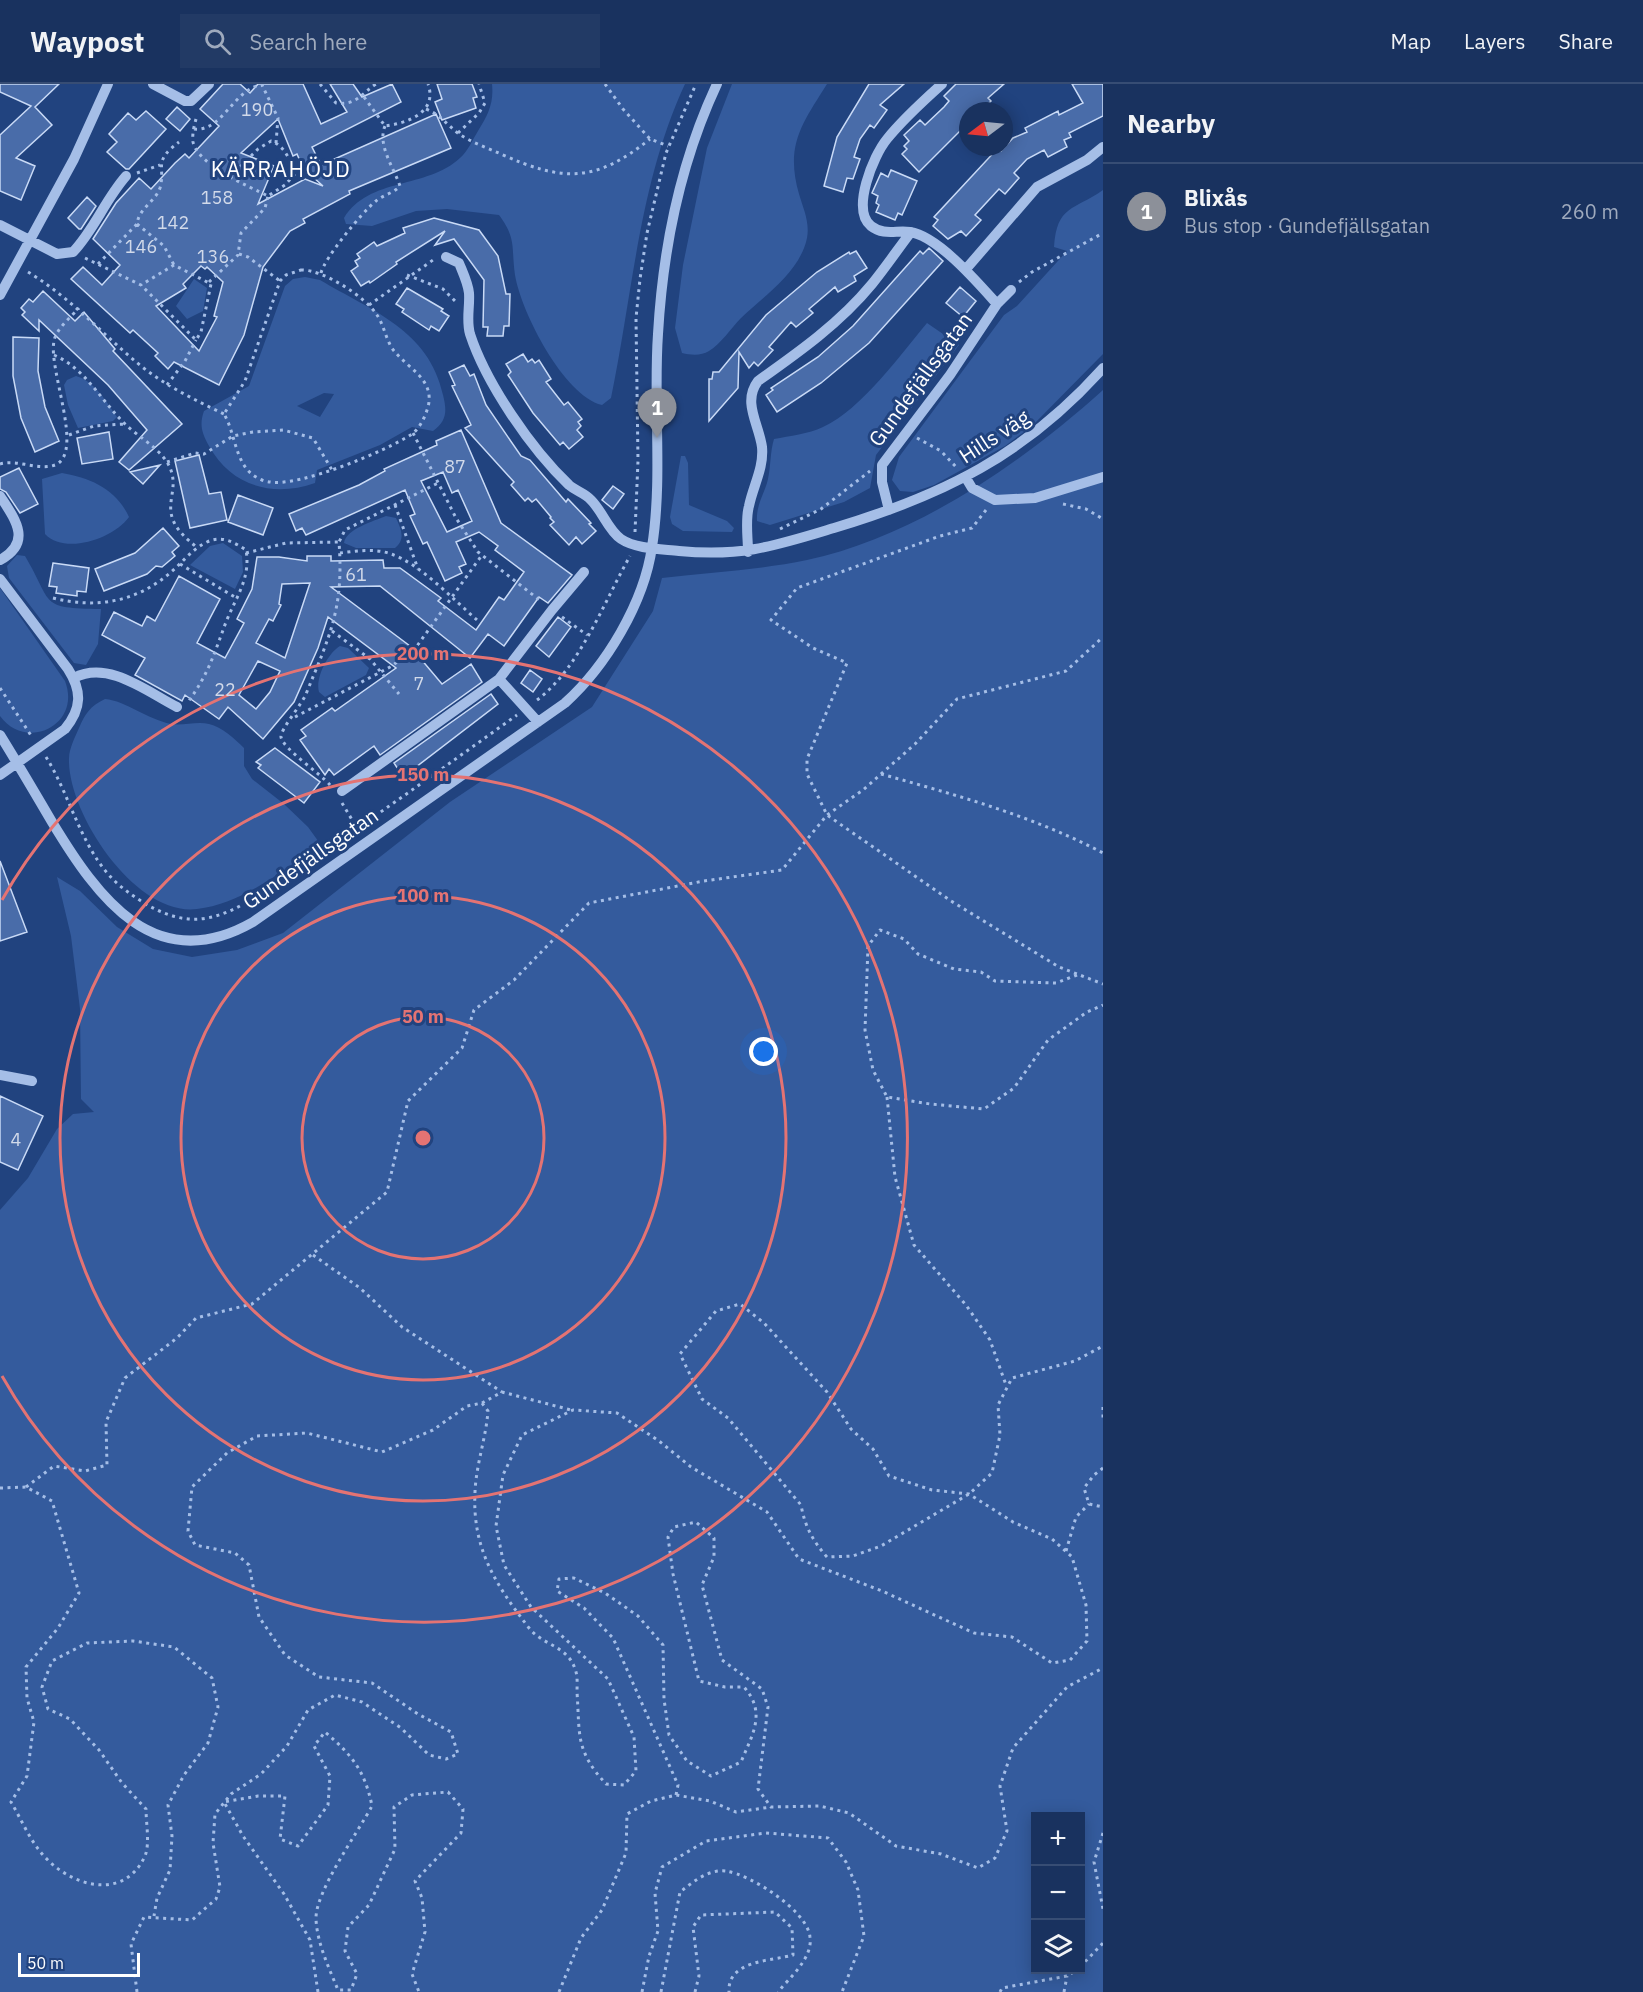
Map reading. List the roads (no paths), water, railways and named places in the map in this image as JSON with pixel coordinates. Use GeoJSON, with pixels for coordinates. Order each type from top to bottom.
{"type":"FeatureCollection","features":[{"type":"Feature","properties":{"kind":"street"},"geometry":{"type":"LineString","coordinates":[[0,295],[75,159],[108,84]]}},
{"type":"Feature","properties":{"kind":"street"},"geometry":{"type":"LineString","coordinates":[[153,84],[185,101],[191,101],[209,84]]}},
{"type":"Feature","properties":{"kind":"street","name":"Gundefjällsgatan"},"geometry":{"type":"LineString","coordinates":[[0,735],[74,857],[104,898],[144,930],[182,941],[201,941],[222,937],[253,922],[538,722],[582,688],[607,654],[629,616],[652,548],[658,337],[668,232],[692,146],[717,84]]}},
{"type":"Feature","properties":{"kind":"street","name":"Gundefjällsgatan"},"geometry":{"type":"LineString","coordinates":[[942,84],[886,140],[869,177],[862,201],[863,218],[877,230],[890,233],[911,232],[924,238],[966,269],[998,304]]}},
{"type":"Feature","properties":{"kind":"street"},"geometry":{"type":"LineString","coordinates":[[966,269],[1037,187],[1087,160],[1103,147]]}},
{"type":"Feature","properties":{"kind":"street"},"geometry":{"type":"LineString","coordinates":[[0,225],[57,254],[73,252],[104,211],[108,197],[126,176]]}},
{"type":"Feature","properties":{"kind":"street"},"geometry":{"type":"LineString","coordinates":[[748,552],[748,506],[760,471],[762,449],[750,404],[752,391],[758,381],[823,333],[849,309],[871,285],[911,232]]}},
{"type":"Feature","properties":{"kind":"street"},"geometry":{"type":"LineString","coordinates":[[446,258],[459,263],[469,290],[468,314],[474,346],[504,401],[524,430],[571,486],[591,500],[612,531],[624,541],[652,548],[720,554],[748,552],[762,550],[889,510]]}},
{"type":"Feature","properties":{"kind":"street","name":"Gundefjällsgatan"},"geometry":{"type":"LineString","coordinates":[[889,510],[882,482],[882,465],[908,432],[998,304],[1011,290]]}},
{"type":"Feature","properties":{"kind":"street","name":"Hills väg"},"geometry":{"type":"LineString","coordinates":[[889,510],[966,478],[1047,425],[1103,368]]}},
{"type":"Feature","properties":{"kind":"street"},"geometry":{"type":"LineString","coordinates":[[966,478],[972,488],[995,500],[1035,498],[1103,477]]}},
{"type":"Feature","properties":{"kind":"street"},"geometry":{"type":"LineString","coordinates":[[0,496],[13,516],[19,534],[15,548],[0,560]]}},
{"type":"Feature","properties":{"kind":"street"},"geometry":{"type":"LineString","coordinates":[[337,791],[499,679],[584,572]]}},
{"type":"Feature","properties":{"kind":"street"},"geometry":{"type":"LineString","coordinates":[[0,579],[74,678],[80,699],[72,720],[40,748],[0,775]]}},
{"type":"Feature","properties":{"kind":"street"},"geometry":{"type":"LineString","coordinates":[[74,678],[93,671],[110,672],[177,707]]}},
{"type":"Feature","properties":{"kind":"street"},"geometry":{"type":"LineString","coordinates":[[499,679],[538,722]]}},
{"type":"Feature","properties":{"kind":"street"},"geometry":{"type":"LineString","coordinates":[[0,1075],[32,1081]]}},
{"type":"Feature","properties":{"kind":"place","name":"Blixås"},"geometry":{"type":"Point","coordinates":[657,438]}},
{"type":"Feature","properties":{"kind":"district","name":"KÄRRAHÖJD"},"geometry":{"type":"Point","coordinates":[281,168]}}]}
